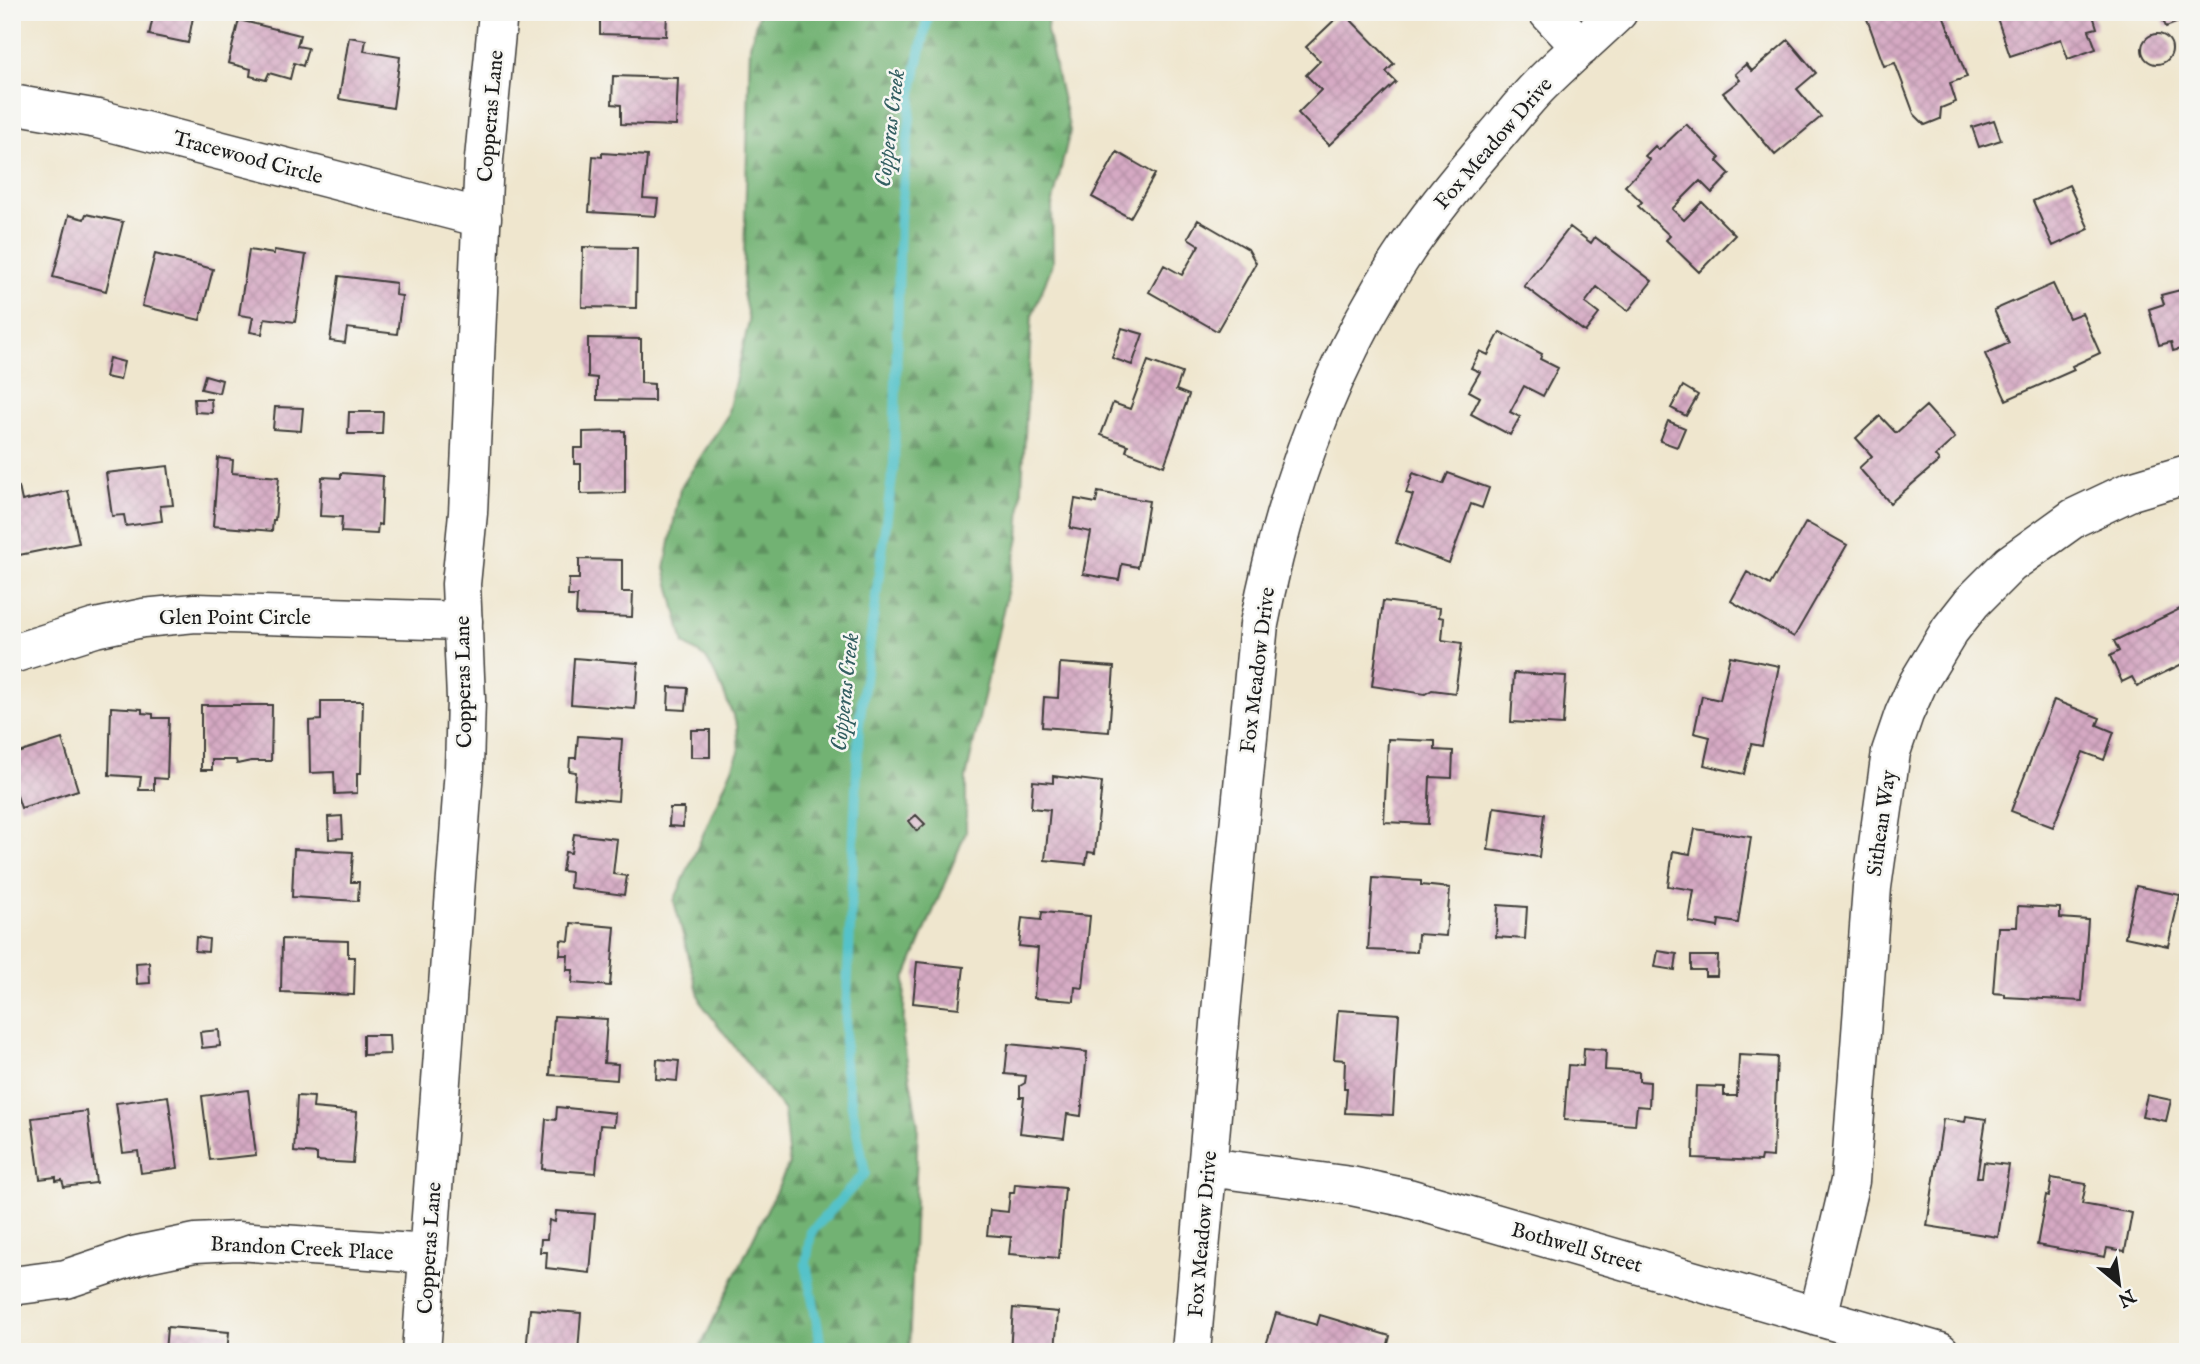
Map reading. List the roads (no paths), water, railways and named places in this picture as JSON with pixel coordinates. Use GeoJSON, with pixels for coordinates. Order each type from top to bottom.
{"type":"FeatureCollection","features":[{"type":"Feature","properties":{"kind":"street","name":"Copperas Lane"},"geometry":{"type":"LineString","coordinates":[[421,1352],[464,769],[466,699],[461,584],[468,513],[484,159],[498,12]]}},
{"type":"Feature","properties":{"kind":"street"},"geometry":{"type":"LineString","coordinates":[[1548,12],[1581,47]]}},
{"type":"Feature","properties":{"kind":"street","name":"Fox Meadow Drive"},"geometry":{"type":"LineString","coordinates":[[1191,1352],[1259,624],[1270,570],[1294,483],[1329,391],[1357,334],[1399,260],[1453,184],[1539,86],[1618,12]]}},
{"type":"Feature","properties":{"kind":"street","name":"Tracewood Circle"},"geometry":{"type":"LineString","coordinates":[[12,104],[98,119],[482,218]]}},
{"type":"Feature","properties":{"kind":"street","name":"Sithean Way"},"geometry":{"type":"LineString","coordinates":[[1818,1317],[1850,1181],[1872,887],[1891,752],[1904,713],[1918,683],[1950,630],[1972,602],[2010,564],[2074,518],[2131,491],[2188,474]]}},
{"type":"Feature","properties":{"kind":"street","name":"Glen Point Circle"},"geometry":{"type":"LineString","coordinates":[[12,654],[95,628],[143,618],[194,613],[463,621]]}},
{"type":"Feature","properties":{"kind":"street","name":"Bothwell Street"},"geometry":{"type":"LineString","coordinates":[[1208,1167],[1351,1186],[1408,1198],[1940,1352]]}},
{"type":"Feature","properties":{"kind":"street","name":"Brandon Creek Place"},"geometry":{"type":"LineString","coordinates":[[12,1286],[66,1279],[137,1255],[195,1243],[237,1241],[429,1254]]}},
{"type":"Feature","properties":{"kind":"waterway","name":"Copperas Creek"},"geometry":{"type":"LineString","coordinates":[[811,1352],[820,1339],[806,1264],[811,1232],[865,1173],[844,1064],[859,724],[894,463],[900,220],[913,85],[929,12]]}}]}
